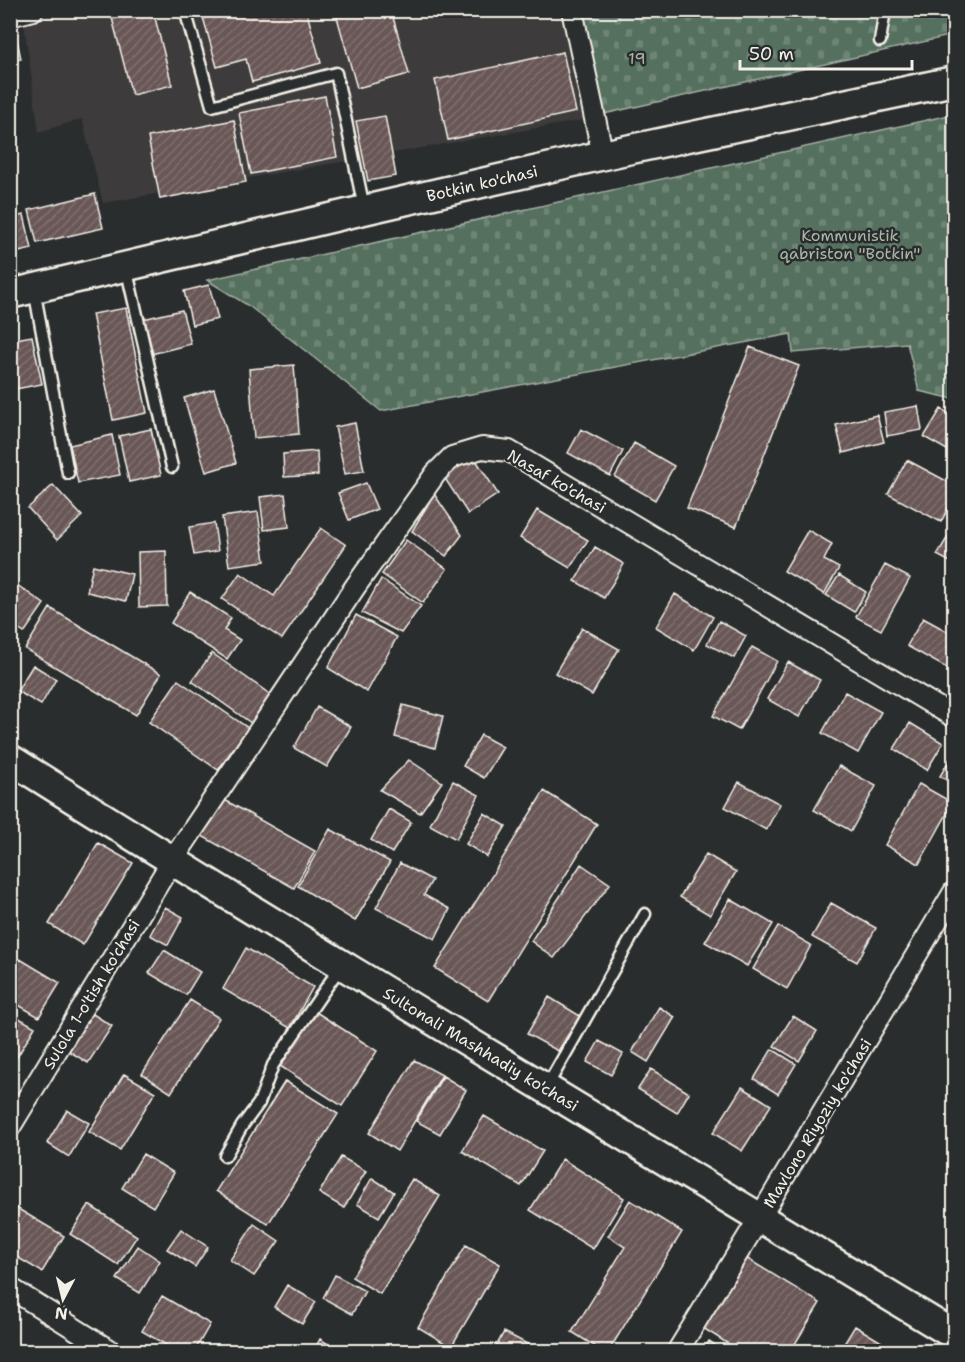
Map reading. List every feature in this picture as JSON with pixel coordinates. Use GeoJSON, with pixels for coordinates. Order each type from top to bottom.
{"type":"FeatureCollection","features":[{"type":"Feature","properties":{"kind":"street"},"geometry":{"type":"LineString","coordinates":[[10,16],[33,10]]}},
{"type":"Feature","properties":{"kind":"street"},"geometry":{"type":"LineString","coordinates":[[572,10],[603,156]]}},
{"type":"Feature","properties":{"kind":"street","name":"Botkin ko'chasi"},"geometry":{"type":"LineString","coordinates":[[22,292],[364,210],[954,81]]}},
{"type":"Feature","properties":{"kind":"street","name":"Nasaf ko'chasi"},"geometry":{"type":"LineString","coordinates":[[172,861],[355,587],[436,472],[452,457],[482,448],[509,451],[954,717]]}},
{"type":"Feature","properties":{"kind":"street","name":"Sultonali Mashhadiy ko'chasi"},"geometry":{"type":"LineString","coordinates":[[10,759],[342,966],[954,1335]]}},
{"type":"Feature","properties":{"kind":"street","name":"Sulola 1-o'tish ko'chasi"},"geometry":{"type":"LineString","coordinates":[[10,1127],[172,861]]}},
{"type":"Feature","properties":{"kind":"street","name":"Mavlono Riyoziy ko'chasi"},"geometry":{"type":"LineString","coordinates":[[676,1352],[760,1217],[954,892]]}},
{"type":"Feature","properties":{"kind":"street"},"geometry":{"type":"LineString","coordinates":[[10,1288],[111,1352]]}},
{"type":"Feature","properties":{"kind":"lane"},"geometry":{"type":"LineString","coordinates":[[184,10],[212,106],[336,73],[364,210]]}},
{"type":"Feature","properties":{"kind":"lane"},"geometry":{"type":"LineString","coordinates":[[880,41],[885,10]]}},
{"type":"Feature","properties":{"kind":"lane"},"geometry":{"type":"LineString","coordinates":[[126,267],[172,467]]}},
{"type":"Feature","properties":{"kind":"lane"},"geometry":{"type":"LineString","coordinates":[[22,292],[68,473]]}},
{"type":"Feature","properties":{"kind":"lane"},"geometry":{"type":"LineString","coordinates":[[546,1088],[645,914]]}},
{"type":"Feature","properties":{"kind":"lane"},"geometry":{"type":"LineString","coordinates":[[225,1156],[242,1126],[259,1103],[273,1065],[342,966]]}},
{"type":"Feature","properties":{"kind":"shaded area"},"geometry":{"type":"Polygon","coordinates":[[[67,10],[570,11],[590,119],[103,203],[82,119],[39,132],[24,23],[67,10]]]}},
{"type":"Feature","properties":{"kind":"green space","name":"19"},"geometry":{"type":"Polygon","coordinates":[[[580,11],[954,11],[954,35],[599,115],[580,11]]]}},
{"type":"Feature","properties":{"kind":"green space","name":"Kommunistik qabriston \"Botkin\""},"geometry":{"type":"Polygon","coordinates":[[[954,114],[954,399],[919,391],[907,343],[793,353],[791,334],[381,411],[249,306],[207,280],[954,114]]]}},
{"type":"Feature","properties":{"kind":"building"},"geometry":{"type":"Polygon","coordinates":[[[142,10],[153,10],[172,85],[132,95],[112,18],[142,10]]]}},
{"type":"Feature","properties":{"kind":"building"},"geometry":{"type":"Polygon","coordinates":[[[201,10],[306,10],[321,63],[252,82],[246,59],[217,67],[201,10]]]}},
{"type":"Feature","properties":{"kind":"building"},"geometry":{"type":"Polygon","coordinates":[[[335,10],[391,10],[409,74],[357,88],[335,10]]]}},
{"type":"Feature","properties":{"kind":"building"},"geometry":{"type":"Polygon","coordinates":[[[482,10],[516,10],[483,17],[482,10]]]}},
{"type":"Feature","properties":{"kind":"building"},"geometry":{"type":"Polygon","coordinates":[[[15,30],[21,59],[10,61],[10,31],[15,30]]]}},
{"type":"Feature","properties":{"kind":"building"},"geometry":{"type":"Polygon","coordinates":[[[563,52],[576,112],[448,140],[435,80],[563,52]]]}},
{"type":"Feature","properties":{"kind":"building"},"geometry":{"type":"Polygon","coordinates":[[[325,96],[337,157],[251,174],[239,113],[325,96]]]}},
{"type":"Feature","properties":{"kind":"building"},"geometry":{"type":"Polygon","coordinates":[[[385,116],[396,176],[368,181],[356,121],[385,116]]]}},
{"type":"Feature","properties":{"kind":"building"},"geometry":{"type":"Polygon","coordinates":[[[234,120],[246,182],[160,199],[148,137],[234,120]]]}},
{"type":"Feature","properties":{"kind":"building"},"geometry":{"type":"Polygon","coordinates":[[[95,194],[103,228],[37,243],[29,210],[95,194]]]}},
{"type":"Feature","properties":{"kind":"building"},"geometry":{"type":"Polygon","coordinates":[[[24,215],[32,249],[10,254],[10,218],[24,215]]]}},
{"type":"Feature","properties":{"kind":"building"},"geometry":{"type":"Polygon","coordinates":[[[209,285],[218,319],[192,325],[184,291],[209,285]]]}},
{"type":"Feature","properties":{"kind":"building"},"geometry":{"type":"Polygon","coordinates":[[[126,308],[147,413],[113,420],[92,314],[126,308]]]}},
{"type":"Feature","properties":{"kind":"building"},"geometry":{"type":"Polygon","coordinates":[[[182,310],[191,344],[151,354],[143,319],[182,310]]]}},
{"type":"Feature","properties":{"kind":"building"},"geometry":{"type":"Polygon","coordinates":[[[32,336],[42,384],[10,390],[10,340],[32,336]]]}},
{"type":"Feature","properties":{"kind":"building"},"geometry":{"type":"Polygon","coordinates":[[[750,347],[799,366],[736,527],[687,508],[750,347]]]}},
{"type":"Feature","properties":{"kind":"building"},"geometry":{"type":"Polygon","coordinates":[[[294,365],[299,434],[254,438],[249,369],[294,365]]]}},
{"type":"Feature","properties":{"kind":"building"},"geometry":{"type":"Polygon","coordinates":[[[214,389],[236,463],[206,472],[184,398],[214,389]]]}},
{"type":"Feature","properties":{"kind":"building"},"geometry":{"type":"Polygon","coordinates":[[[918,406],[922,430],[887,436],[884,412],[918,406]]]}},
{"type":"Feature","properties":{"kind":"building"},"geometry":{"type":"Polygon","coordinates":[[[941,409],[954,417],[954,454],[924,437],[941,409]]]}},
{"type":"Feature","properties":{"kind":"building"},"geometry":{"type":"Polygon","coordinates":[[[877,415],[884,442],[843,453],[836,425],[877,415]]]}},
{"type":"Feature","properties":{"kind":"building"},"geometry":{"type":"Polygon","coordinates":[[[355,423],[364,471],[345,474],[335,427],[355,423]]]}},
{"type":"Feature","properties":{"kind":"building"},"geometry":{"type":"Polygon","coordinates":[[[151,429],[161,475],[129,482],[119,436],[151,429]]]}},
{"type":"Feature","properties":{"kind":"building"},"geometry":{"type":"Polygon","coordinates":[[[581,429],[623,451],[610,476],[568,453],[581,429]]]}},
{"type":"Feature","properties":{"kind":"building"},"geometry":{"type":"Polygon","coordinates":[[[112,435],[120,475],[78,483],[70,445],[112,435]]]}},
{"type":"Feature","properties":{"kind":"building"},"geometry":{"type":"Polygon","coordinates":[[[634,443],[674,466],[655,500],[615,477],[634,443]]]}},
{"type":"Feature","properties":{"kind":"building"},"geometry":{"type":"Polygon","coordinates":[[[317,451],[318,475],[284,477],[283,454],[317,451]]]}},
{"type":"Feature","properties":{"kind":"building"},"geometry":{"type":"Polygon","coordinates":[[[474,457],[498,494],[468,514],[444,477],[474,457]]]}},
{"type":"Feature","properties":{"kind":"building"},"geometry":{"type":"Polygon","coordinates":[[[907,460],[954,485],[954,497],[941,522],[888,494],[907,460]]]}},
{"type":"Feature","properties":{"kind":"building"},"geometry":{"type":"Polygon","coordinates":[[[366,483],[377,509],[349,520],[338,493],[366,483]]]}},
{"type":"Feature","properties":{"kind":"building"},"geometry":{"type":"Polygon","coordinates":[[[53,485],[82,516],[57,540],[28,508],[53,485]]]}},
{"type":"Feature","properties":{"kind":"building"},"geometry":{"type":"Polygon","coordinates":[[[285,494],[289,527],[264,530],[260,497],[285,494]]]}},
{"type":"Feature","properties":{"kind":"building"},"geometry":{"type":"Polygon","coordinates":[[[434,494],[462,535],[446,556],[412,531],[434,494]]]}},
{"type":"Feature","properties":{"kind":"building"},"geometry":{"type":"Polygon","coordinates":[[[537,510],[588,540],[570,568],[520,538],[537,510]]]}},
{"type":"Feature","properties":{"kind":"building"},"geometry":{"type":"Polygon","coordinates":[[[258,512],[265,561],[229,566],[222,517],[258,512]]]}},
{"type":"Feature","properties":{"kind":"building"},"geometry":{"type":"Polygon","coordinates":[[[214,523],[218,551],[194,555],[189,527],[214,523]]]}},
{"type":"Feature","properties":{"kind":"building"},"geometry":{"type":"Polygon","coordinates":[[[321,528],[346,545],[282,639],[222,599],[240,573],[274,596],[321,528]]]}},
{"type":"Feature","properties":{"kind":"building"},"geometry":{"type":"Polygon","coordinates":[[[808,530],[832,544],[824,560],[839,568],[824,594],[784,571],[808,530]]]}},
{"type":"Feature","properties":{"kind":"building"},"geometry":{"type":"Polygon","coordinates":[[[952,530],[954,532],[954,564],[937,555],[952,530]]]}},
{"type":"Feature","properties":{"kind":"building"},"geometry":{"type":"Polygon","coordinates":[[[406,540],[447,569],[423,603],[382,574],[406,540]]]}},
{"type":"Feature","properties":{"kind":"building"},"geometry":{"type":"Polygon","coordinates":[[[595,547],[624,564],[604,598],[575,581],[595,547]]]}},
{"type":"Feature","properties":{"kind":"building"},"geometry":{"type":"Polygon","coordinates":[[[166,551],[167,606],[139,607],[138,552],[166,551]]]}},
{"type":"Feature","properties":{"kind":"building"},"geometry":{"type":"Polygon","coordinates":[[[93,565],[132,574],[126,601],[87,592],[93,565]]]}},
{"type":"Feature","properties":{"kind":"building"},"geometry":{"type":"Polygon","coordinates":[[[885,565],[910,578],[881,630],[856,617],[885,565]]]}},
{"type":"Feature","properties":{"kind":"building"},"geometry":{"type":"Polygon","coordinates":[[[839,575],[866,592],[854,612],[826,595],[839,575]]]}},
{"type":"Feature","properties":{"kind":"building"},"geometry":{"type":"Polygon","coordinates":[[[381,579],[421,606],[401,633],[362,613],[381,579]]]}},
{"type":"Feature","properties":{"kind":"building"},"geometry":{"type":"Polygon","coordinates":[[[10,580],[44,604],[24,633],[10,623],[10,580]]]}},
{"type":"Feature","properties":{"kind":"building"},"geometry":{"type":"Polygon","coordinates":[[[190,592],[231,618],[224,630],[240,640],[227,659],[171,623],[190,592]]]}},
{"type":"Feature","properties":{"kind":"building"},"geometry":{"type":"Polygon","coordinates":[[[675,594],[713,617],[694,650],[656,627],[675,594]]]}},
{"type":"Feature","properties":{"kind":"building"},"geometry":{"type":"Polygon","coordinates":[[[50,608],[161,674],[136,715],[25,649],[50,608]]]}},
{"type":"Feature","properties":{"kind":"building"},"geometry":{"type":"Polygon","coordinates":[[[356,615],[397,637],[367,692],[328,668],[356,615]]]}},
{"type":"Feature","properties":{"kind":"building"},"geometry":{"type":"Polygon","coordinates":[[[923,618],[954,635],[954,662],[950,670],[907,646],[923,618]]]}},
{"type":"Feature","properties":{"kind":"building"},"geometry":{"type":"Polygon","coordinates":[[[719,621],[746,636],[734,658],[707,644],[719,621]]]}},
{"type":"Feature","properties":{"kind":"building"},"geometry":{"type":"Polygon","coordinates":[[[582,628],[619,649],[592,695],[555,673],[582,628]]]}},
{"type":"Feature","properties":{"kind":"building"},"geometry":{"type":"Polygon","coordinates":[[[752,647],[777,661],[739,730],[713,716],[752,647]]]}},
{"type":"Feature","properties":{"kind":"building"},"geometry":{"type":"Polygon","coordinates":[[[212,653],[271,695],[251,723],[192,681],[212,653]]]}},
{"type":"Feature","properties":{"kind":"building"},"geometry":{"type":"Polygon","coordinates":[[[788,662],[820,680],[799,717],[767,699],[788,662]]]}},
{"type":"Feature","properties":{"kind":"building"},"geometry":{"type":"Polygon","coordinates":[[[33,665],[56,679],[41,705],[17,691],[33,665]]]}},
{"type":"Feature","properties":{"kind":"building"},"geometry":{"type":"Polygon","coordinates":[[[178,680],[248,728],[218,770],[149,722],[178,680]]]}},
{"type":"Feature","properties":{"kind":"building"},"geometry":{"type":"Polygon","coordinates":[[[845,692],[881,712],[858,753],[822,733],[845,692]]]}},
{"type":"Feature","properties":{"kind":"building"},"geometry":{"type":"Polygon","coordinates":[[[403,705],[443,716],[435,748],[395,737],[403,705]]]}},
{"type":"Feature","properties":{"kind":"building"},"geometry":{"type":"Polygon","coordinates":[[[317,707],[351,727],[327,767],[294,748],[317,707]]]}},
{"type":"Feature","properties":{"kind":"building"},"geometry":{"type":"Polygon","coordinates":[[[910,723],[943,743],[927,770],[894,749],[910,723]]]}},
{"type":"Feature","properties":{"kind":"building"},"geometry":{"type":"Polygon","coordinates":[[[481,735],[503,747],[484,778],[463,766],[481,735]]]}},
{"type":"Feature","properties":{"kind":"building"},"geometry":{"type":"Polygon","coordinates":[[[954,752],[954,785],[940,776],[954,752]]]}},
{"type":"Feature","properties":{"kind":"building"},"geometry":{"type":"Polygon","coordinates":[[[409,760],[442,782],[420,813],[380,790],[409,760]]]}},
{"type":"Feature","properties":{"kind":"building"},"geometry":{"type":"Polygon","coordinates":[[[839,766],[876,786],[851,831],[814,810],[839,766]]]}},
{"type":"Feature","properties":{"kind":"building"},"geometry":{"type":"Polygon","coordinates":[[[453,781],[479,795],[456,839],[430,825],[453,781]]]}},
{"type":"Feature","properties":{"kind":"building"},"geometry":{"type":"Polygon","coordinates":[[[739,782],[780,804],[766,830],[725,807],[739,782]]]}},
{"type":"Feature","properties":{"kind":"building"},"geometry":{"type":"Polygon","coordinates":[[[919,784],[953,803],[919,864],[885,845],[919,784]]]}},
{"type":"Feature","properties":{"kind":"building"},"geometry":{"type":"Polygon","coordinates":[[[544,791],[597,824],[488,1001],[435,968],[544,791]]]}},
{"type":"Feature","properties":{"kind":"building"},"geometry":{"type":"Polygon","coordinates":[[[223,799],[315,851],[294,888],[202,836],[223,799]]]}},
{"type":"Feature","properties":{"kind":"building"},"geometry":{"type":"Polygon","coordinates":[[[389,809],[411,822],[392,853],[371,840],[389,809]]]}},
{"type":"Feature","properties":{"kind":"building"},"geometry":{"type":"Polygon","coordinates":[[[484,813],[506,826],[487,857],[466,844],[484,813]]]}},
{"type":"Feature","properties":{"kind":"building"},"geometry":{"type":"Polygon","coordinates":[[[330,829],[390,862],[355,921],[298,886],[330,829]]]}},
{"type":"Feature","properties":{"kind":"building"},"geometry":{"type":"Polygon","coordinates":[[[98,843],[133,863],[83,945],[49,924],[98,843]]]}},
{"type":"Feature","properties":{"kind":"building"},"geometry":{"type":"Polygon","coordinates":[[[706,854],[736,872],[710,915],[680,897],[706,854]]]}},
{"type":"Feature","properties":{"kind":"building"},"geometry":{"type":"Polygon","coordinates":[[[400,863],[432,880],[424,895],[450,909],[435,939],[376,908],[400,863]]]}},
{"type":"Feature","properties":{"kind":"building"},"geometry":{"type":"Polygon","coordinates":[[[581,864],[610,884],[554,958],[531,941],[581,864]]]}},
{"type":"Feature","properties":{"kind":"building"},"geometry":{"type":"Polygon","coordinates":[[[730,899],[773,924],[747,966],[705,942],[730,899]]]}},
{"type":"Feature","properties":{"kind":"building"},"geometry":{"type":"Polygon","coordinates":[[[831,903],[876,928],[857,962],[812,937],[831,903]]]}},
{"type":"Feature","properties":{"kind":"building"},"geometry":{"type":"Polygon","coordinates":[[[165,907],[183,917],[168,945],[150,935],[165,907]]]}},
{"type":"Feature","properties":{"kind":"building"},"geometry":{"type":"Polygon","coordinates":[[[778,926],[811,945],[787,989],[753,969],[778,926]]]}},
{"type":"Feature","properties":{"kind":"building"},"geometry":{"type":"Polygon","coordinates":[[[246,948],[313,987],[290,1028],[223,989],[246,948]]]}},
{"type":"Feature","properties":{"kind":"building"},"geometry":{"type":"Polygon","coordinates":[[[164,950],[200,972],[186,995],[149,973],[164,950]]]}},
{"type":"Feature","properties":{"kind":"building"},"geometry":{"type":"Polygon","coordinates":[[[20,959],[60,983],[39,1017],[10,1000],[10,975],[20,959]]]}},
{"type":"Feature","properties":{"kind":"building"},"geometry":{"type":"Polygon","coordinates":[[[549,997],[580,1016],[558,1051],[527,1034],[549,997]]]}},
{"type":"Feature","properties":{"kind":"building"},"geometry":{"type":"Polygon","coordinates":[[[190,1000],[219,1018],[171,1093],[142,1074],[190,1000]]]}},
{"type":"Feature","properties":{"kind":"building"},"geometry":{"type":"Polygon","coordinates":[[[659,1007],[675,1017],[648,1062],[632,1052],[659,1007]]]}},
{"type":"Feature","properties":{"kind":"building"},"geometry":{"type":"Polygon","coordinates":[[[88,1011],[112,1026],[88,1063],[64,1048],[88,1011]]]}},
{"type":"Feature","properties":{"kind":"building"},"geometry":{"type":"Polygon","coordinates":[[[316,1012],[377,1051],[342,1106],[280,1066],[316,1012]]]}},
{"type":"Feature","properties":{"kind":"building"},"geometry":{"type":"Polygon","coordinates":[[[10,1013],[35,1027],[10,1069],[10,1013]]]}},
{"type":"Feature","properties":{"kind":"building"},"geometry":{"type":"Polygon","coordinates":[[[793,1016],[817,1031],[799,1061],[774,1046],[793,1016]]]}},
{"type":"Feature","properties":{"kind":"building"},"geometry":{"type":"Polygon","coordinates":[[[599,1041],[623,1054],[611,1075],[587,1062],[599,1041]]]}},
{"type":"Feature","properties":{"kind":"building"},"geometry":{"type":"Polygon","coordinates":[[[772,1049],[796,1064],[778,1094],[754,1079],[772,1049]]]}},
{"type":"Feature","properties":{"kind":"building"},"geometry":{"type":"Polygon","coordinates":[[[414,1060],[442,1075],[397,1151],[369,1133],[414,1060]]]}},
{"type":"Feature","properties":{"kind":"building"},"geometry":{"type":"Polygon","coordinates":[[[651,1069],[689,1093],[677,1113],[638,1089],[651,1069]]]}},
{"type":"Feature","properties":{"kind":"building"},"geometry":{"type":"Polygon","coordinates":[[[124,1074],[155,1092],[120,1150],[89,1132],[124,1074]]]}},
{"type":"Feature","properties":{"kind":"building"},"geometry":{"type":"Polygon","coordinates":[[[443,1076],[466,1090],[440,1134],[416,1121],[443,1076]]]}},
{"type":"Feature","properties":{"kind":"building"},"geometry":{"type":"Polygon","coordinates":[[[285,1081],[338,1114],[268,1224],[216,1191],[285,1081]]]}},
{"type":"Feature","properties":{"kind":"building"},"geometry":{"type":"Polygon","coordinates":[[[742,1087],[771,1105],[742,1151],[713,1133],[742,1087]]]}},
{"type":"Feature","properties":{"kind":"building"},"geometry":{"type":"Polygon","coordinates":[[[67,1110],[89,1123],[69,1157],[47,1143],[67,1110]]]}},
{"type":"Feature","properties":{"kind":"building"},"geometry":{"type":"Polygon","coordinates":[[[484,1116],[543,1151],[521,1186],[462,1151],[484,1116]]]}},
{"type":"Feature","properties":{"kind":"building"},"geometry":{"type":"Polygon","coordinates":[[[143,1154],[174,1173],[153,1207],[122,1188],[143,1154]]]}},
{"type":"Feature","properties":{"kind":"building"},"geometry":{"type":"Polygon","coordinates":[[[341,1157],[366,1171],[344,1208],[319,1193],[341,1157]]]}},
{"type":"Feature","properties":{"kind":"building"},"geometry":{"type":"Polygon","coordinates":[[[562,1159],[624,1198],[593,1249],[530,1210],[562,1159]]]}},
{"type":"Feature","properties":{"kind":"building"},"geometry":{"type":"Polygon","coordinates":[[[372,1178],[394,1192],[379,1217],[357,1204],[372,1178]]]}},
{"type":"Feature","properties":{"kind":"building"},"geometry":{"type":"Polygon","coordinates":[[[412,1179],[440,1196],[380,1294],[352,1277],[412,1179]]]}},
{"type":"Feature","properties":{"kind":"building"},"geometry":{"type":"Polygon","coordinates":[[[630,1200],[682,1232],[608,1352],[604,1352],[572,1332],[625,1247],[608,1236],[630,1200]]]}},
{"type":"Feature","properties":{"kind":"building"},"geometry":{"type":"Polygon","coordinates":[[[89,1205],[137,1236],[118,1265],[70,1234],[89,1205]]]}},
{"type":"Feature","properties":{"kind":"building"},"geometry":{"type":"Polygon","coordinates":[[[13,1206],[64,1236],[42,1272],[10,1253],[10,1210],[13,1206]]]}},
{"type":"Feature","properties":{"kind":"building"},"geometry":{"type":"Polygon","coordinates":[[[254,1224],[279,1241],[254,1276],[230,1260],[254,1224]]]}},
{"type":"Feature","properties":{"kind":"building"},"geometry":{"type":"Polygon","coordinates":[[[181,1229],[208,1247],[195,1267],[167,1249],[181,1229]]]}},
{"type":"Feature","properties":{"kind":"building"},"geometry":{"type":"Polygon","coordinates":[[[466,1245],[500,1264],[451,1347],[418,1327],[466,1245]]]}},
{"type":"Feature","properties":{"kind":"building"},"geometry":{"type":"Polygon","coordinates":[[[138,1246],[160,1261],[140,1293],[117,1279],[138,1246]]]}},
{"type":"Feature","properties":{"kind":"building"},"geometry":{"type":"Polygon","coordinates":[[[746,1258],[820,1303],[790,1352],[741,1352],[703,1328],[746,1258]]]}},
{"type":"Feature","properties":{"kind":"building"},"geometry":{"type":"Polygon","coordinates":[[[335,1275],[365,1291],[352,1314],[323,1298],[335,1275]]]}},
{"type":"Feature","properties":{"kind":"building"},"geometry":{"type":"Polygon","coordinates":[[[287,1285],[316,1302],[302,1324],[274,1307],[287,1285]]]}},
{"type":"Feature","properties":{"kind":"building"},"geometry":{"type":"Polygon","coordinates":[[[162,1296],[210,1324],[194,1352],[178,1352],[142,1331],[162,1296]]]}},
{"type":"Feature","properties":{"kind":"building"},"geometry":{"type":"Polygon","coordinates":[[[855,1326],[898,1352],[839,1352],[855,1326]]]}},
{"type":"Feature","properties":{"kind":"building"},"geometry":{"type":"Polygon","coordinates":[[[504,1332],[533,1347],[530,1352],[493,1352],[504,1332]]]}},
{"type":"Feature","properties":{"kind":"building"},"geometry":{"type":"Polygon","coordinates":[[[320,1339],[341,1352],[313,1352],[320,1339]]]}},
{"type":"Feature","properties":{"kind":"building"},"geometry":{"type":"Polygon","coordinates":[[[709,1341],[726,1352],[702,1352],[709,1341]]]}}]}
